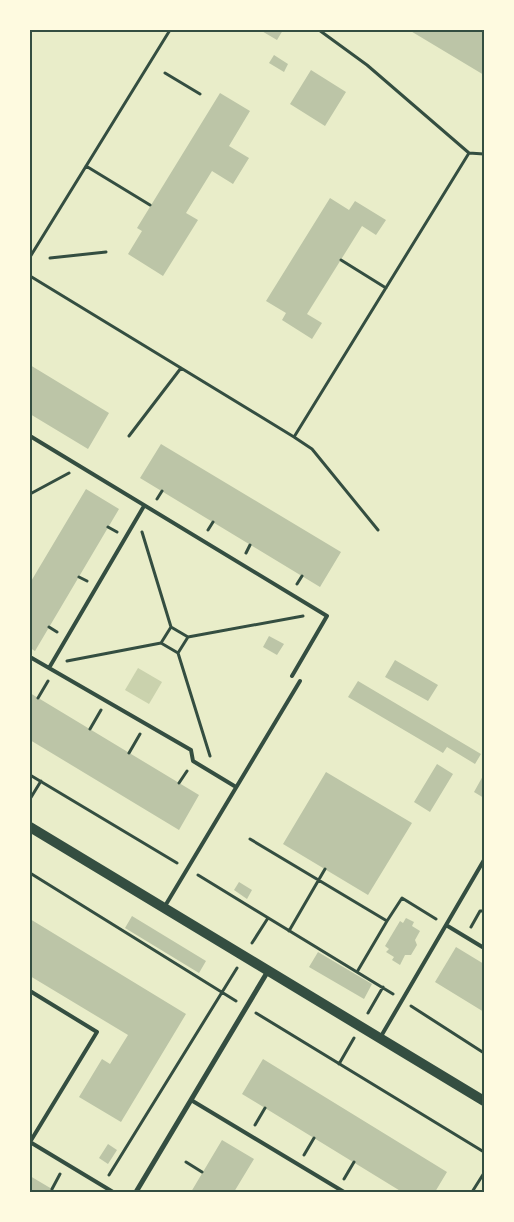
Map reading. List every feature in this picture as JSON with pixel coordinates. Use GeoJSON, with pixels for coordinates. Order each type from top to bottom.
{"type":"FeatureCollection","features":[{"type":"Feature","properties":{"kind":"main road"},"geometry":{"type":"LineString","coordinates":[[30,827],[484,1101]]}},
{"type":"Feature","properties":{"kind":"street"},"geometry":{"type":"LineString","coordinates":[[136,1192],[268,971]]}},
{"type":"Feature","properties":{"kind":"lane"},"geometry":{"type":"LineString","coordinates":[[30,436],[327,616],[292,676]]}},
{"type":"Feature","properties":{"kind":"lane"},"geometry":{"type":"LineString","coordinates":[[50,666],[144,506]]}},
{"type":"Feature","properties":{"kind":"lane"},"geometry":{"type":"LineString","coordinates":[[30,657],[50,666],[54,671],[191,750],[193,761],[236,787]]}},
{"type":"Feature","properties":{"kind":"lane"},"geometry":{"type":"LineString","coordinates":[[164,908],[300,681]]}},
{"type":"Feature","properties":{"kind":"lane"},"geometry":{"type":"LineString","coordinates":[[380,1038],[484,860]]}},
{"type":"Feature","properties":{"kind":"lane"},"geometry":{"type":"LineString","coordinates":[[446,925],[484,948]]}},
{"type":"Feature","properties":{"kind":"lane"},"geometry":{"type":"LineString","coordinates":[[30,991],[97,1032],[30,1142],[113,1192]]}},
{"type":"Feature","properties":{"kind":"lane"},"geometry":{"type":"LineString","coordinates":[[191,1100],[344,1192]]}},
{"type":"Feature","properties":{"kind":"path"},"geometry":{"type":"LineString","coordinates":[[30,257],[170,30]]}},
{"type":"Feature","properties":{"kind":"path"},"geometry":{"type":"LineString","coordinates":[[319,30],[367,65],[469,153],[484,154]]}},
{"type":"Feature","properties":{"kind":"path"},"geometry":{"type":"LineString","coordinates":[[165,73],[200,94]]}},
{"type":"Feature","properties":{"kind":"path"},"geometry":{"type":"LineString","coordinates":[[294,437],[469,153]]}},
{"type":"Feature","properties":{"kind":"path"},"geometry":{"type":"LineString","coordinates":[[86,166],[150,206]]}},
{"type":"Feature","properties":{"kind":"path"},"geometry":{"type":"LineString","coordinates":[[50,258],[106,252]]}},
{"type":"Feature","properties":{"kind":"path"},"geometry":{"type":"LineString","coordinates":[[341,260],[386,288]]}},
{"type":"Feature","properties":{"kind":"path"},"geometry":{"type":"LineString","coordinates":[[30,276],[312,448],[378,530]]}},
{"type":"Feature","properties":{"kind":"path"},"geometry":{"type":"LineString","coordinates":[[129,436],[181,368]]}},
{"type":"Feature","properties":{"kind":"path"},"geometry":{"type":"LineString","coordinates":[[30,494],[80,467]]}},
{"type":"Feature","properties":{"kind":"path"},"geometry":{"type":"LineString","coordinates":[[138,517],[171,627],[188,637],[322,613]]}},
{"type":"Feature","properties":{"kind":"path"},"geometry":{"type":"LineString","coordinates":[[161,644],[171,627]]}},
{"type":"Feature","properties":{"kind":"path"},"geometry":{"type":"LineString","coordinates":[[178,653],[188,637]]}},
{"type":"Feature","properties":{"kind":"path"},"geometry":{"type":"LineString","coordinates":[[50,666],[161,644],[178,653],[216,775]]}},
{"type":"Feature","properties":{"kind":"path"},"geometry":{"type":"LineString","coordinates":[[38,698],[54,671]]}},
{"type":"Feature","properties":{"kind":"path"},"geometry":{"type":"LineString","coordinates":[[90,729],[106,701]]}},
{"type":"Feature","properties":{"kind":"path"},"geometry":{"type":"LineString","coordinates":[[129,753],[146,724]]}},
{"type":"Feature","properties":{"kind":"path"},"geometry":{"type":"LineString","coordinates":[[30,775],[357,972],[484,1053]]}},
{"type":"Feature","properties":{"kind":"path"},"geometry":{"type":"LineString","coordinates":[[30,799],[41,782]]}},
{"type":"Feature","properties":{"kind":"path"},"geometry":{"type":"LineString","coordinates":[[250,839],[387,921]]}},
{"type":"Feature","properties":{"kind":"path"},"geometry":{"type":"LineString","coordinates":[[289,931],[325,869]]}},
{"type":"Feature","properties":{"kind":"path"},"geometry":{"type":"LineString","coordinates":[[357,972],[402,898],[446,925]]}},
{"type":"Feature","properties":{"kind":"path"},"geometry":{"type":"LineString","coordinates":[[466,937],[480,911],[484,911]]}},
{"type":"Feature","properties":{"kind":"path"},"geometry":{"type":"LineString","coordinates":[[103,1186],[268,918]]}},
{"type":"Feature","properties":{"kind":"path"},"geometry":{"type":"LineString","coordinates":[[249,1135],[265,1108]]}},
{"type":"Feature","properties":{"kind":"path"},"geometry":{"type":"LineString","coordinates":[[298,1164],[314,1138]]}},
{"type":"Feature","properties":{"kind":"path"},"geometry":{"type":"LineString","coordinates":[[186,1162],[202,1172]]}},
{"type":"Feature","properties":{"kind":"path"},"geometry":{"type":"LineString","coordinates":[[338,1188],[354,1162]]}},
{"type":"Feature","properties":{"kind":"path"},"geometry":{"type":"LineString","coordinates":[[52,1189],[66,1164]]}},
{"type":"Feature","properties":{"kind":"path"},"geometry":{"type":"LineString","coordinates":[[472,1192],[484,1173]]}},
{"type":"Feature","properties":{"kind":"green space"},"geometry":{"type":"Polygon","coordinates":[[[138,668],[162,682],[149,704],[125,690],[138,668]]]}},
{"type":"Feature","properties":{"kind":"building"},"geometry":{"type":"Polygon","coordinates":[[[260,30],[283,30],[277,40],[260,30]]]}},
{"type":"Feature","properties":{"kind":"building"},"geometry":{"type":"Polygon","coordinates":[[[409,30],[484,30],[484,75],[409,30]]]}},
{"type":"Feature","properties":{"kind":"building"},"geometry":{"type":"Polygon","coordinates":[[[274,55],[288,64],[284,72],[269,63],[274,55]]]}},
{"type":"Feature","properties":{"kind":"building"},"geometry":{"type":"Polygon","coordinates":[[[311,70],[346,92],[325,126],[290,104],[311,70]]]}},
{"type":"Feature","properties":{"kind":"building"},"geometry":{"type":"Polygon","coordinates":[[[220,93],[250,111],[229,146],[249,158],[233,184],[212,171],[186,213],[198,220],[163,276],[128,254],[142,231],[137,228],[220,93]]]}},
{"type":"Feature","properties":{"kind":"building"},"geometry":{"type":"Polygon","coordinates":[[[330,198],[349,210],[355,201],[386,220],[376,235],[362,226],[307,314],[322,323],[312,339],[282,320],[286,313],[266,301],[330,198]]]}},
{"type":"Feature","properties":{"kind":"building"},"geometry":{"type":"Polygon","coordinates":[[[30,365],[109,413],[88,449],[30,414],[30,365]]]}},
{"type":"Feature","properties":{"kind":"building"},"geometry":{"type":"Polygon","coordinates":[[[161,444],[341,552],[320,587],[140,478],[161,444]]]}},
{"type":"Feature","properties":{"kind":"building"},"geometry":{"type":"Polygon","coordinates":[[[86,489],[119,509],[35,651],[30,648],[30,583],[86,489]]]}},
{"type":"Feature","properties":{"kind":"building"},"geometry":{"type":"Polygon","coordinates":[[[269,636],[284,644],[277,655],[263,647],[269,636]]]}},
{"type":"Feature","properties":{"kind":"building"},"geometry":{"type":"Polygon","coordinates":[[[395,660],[438,685],[428,701],[385,677],[395,660]]]}},
{"type":"Feature","properties":{"kind":"building"},"geometry":{"type":"Polygon","coordinates":[[[358,681],[481,754],[475,764],[447,747],[443,753],[348,697],[358,681]]]}},
{"type":"Feature","properties":{"kind":"building"},"geometry":{"type":"Polygon","coordinates":[[[30,693],[199,795],[179,830],[30,740],[30,693]]]}},
{"type":"Feature","properties":{"kind":"building"},"geometry":{"type":"Polygon","coordinates":[[[437,764],[453,774],[430,812],[414,802],[437,764]]]}},
{"type":"Feature","properties":{"kind":"building"},"geometry":{"type":"Polygon","coordinates":[[[326,772],[412,823],[368,895],[283,844],[326,772]]]}},
{"type":"Feature","properties":{"kind":"building"},"geometry":{"type":"Polygon","coordinates":[[[484,774],[484,798],[474,792],[484,774]]]}},
{"type":"Feature","properties":{"kind":"building"},"geometry":{"type":"Polygon","coordinates":[[[239,882],[252,890],[247,899],[234,890],[239,882]]]}},
{"type":"Feature","properties":{"kind":"building"},"geometry":{"type":"Polygon","coordinates":[[[132,916],[206,961],[199,973],[125,928],[132,916]]]}},
{"type":"Feature","properties":{"kind":"building"},"geometry":{"type":"Polygon","coordinates":[[[406,918],[414,922],[412,926],[420,931],[415,940],[417,945],[411,955],[405,955],[400,965],[392,960],[394,957],[386,952],[389,949],[385,946],[400,921],[403,923],[406,918]]]}},
{"type":"Feature","properties":{"kind":"building"},"geometry":{"type":"Polygon","coordinates":[[[30,919],[186,1014],[121,1122],[79,1097],[102,1059],[110,1064],[128,1035],[30,976],[30,919]]]}},
{"type":"Feature","properties":{"kind":"building"},"geometry":{"type":"Polygon","coordinates":[[[456,947],[484,964],[484,1012],[435,982],[456,947]]]}},
{"type":"Feature","properties":{"kind":"building"},"geometry":{"type":"Polygon","coordinates":[[[318,952],[372,984],[364,999],[309,967],[318,952]]]}},
{"type":"Feature","properties":{"kind":"building"},"geometry":{"type":"Polygon","coordinates":[[[263,1059],[447,1172],[435,1192],[402,1192],[242,1094],[263,1059]]]}},
{"type":"Feature","properties":{"kind":"building"},"geometry":{"type":"Polygon","coordinates":[[[222,1140],[254,1159],[234,1192],[191,1192],[222,1140]]]}},
{"type":"Feature","properties":{"kind":"building"},"geometry":{"type":"Polygon","coordinates":[[[108,1144],[117,1150],[108,1164],[99,1158],[108,1144]]]}},
{"type":"Feature","properties":{"kind":"building"},"geometry":{"type":"Polygon","coordinates":[[[30,1176],[52,1189],[57,1192],[30,1192],[30,1176]]]}}]}
